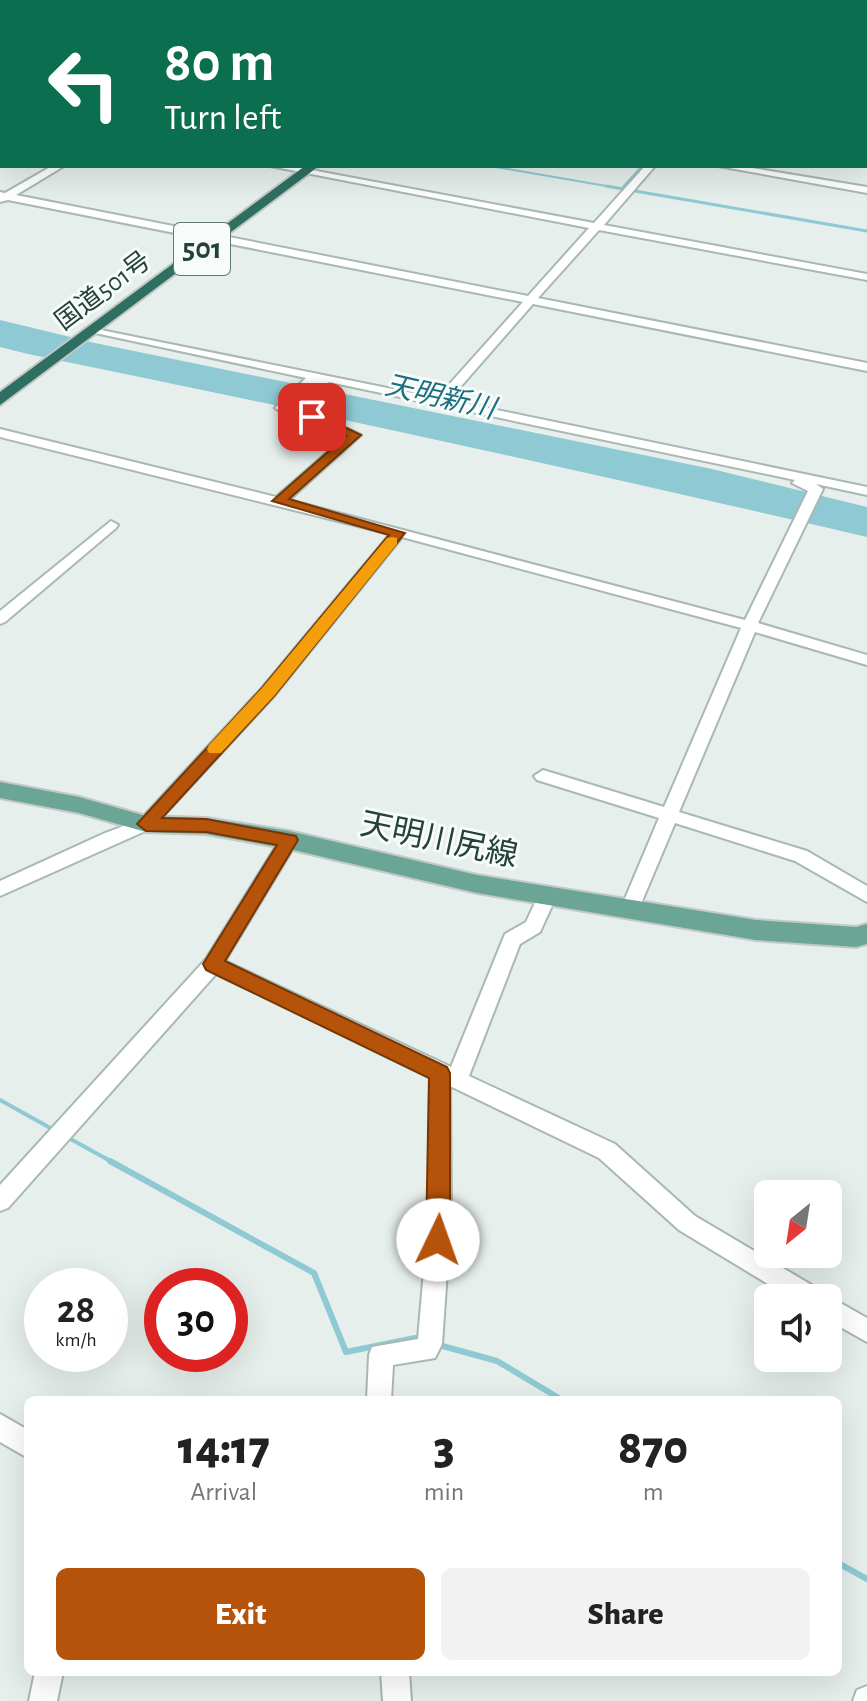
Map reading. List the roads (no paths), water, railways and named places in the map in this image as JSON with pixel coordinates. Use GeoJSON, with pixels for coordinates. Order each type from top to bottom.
{"type":"FeatureCollection","features":[{"type":"Feature","properties":{"kind":"highway","name":"国道501号"},"geometry":{"type":"LineString","coordinates":[[0,400],[309,169]]}},
{"type":"Feature","properties":{"kind":"main road","name":"天明川尻線"},"geometry":{"type":"LineString","coordinates":[[0,790],[79,805],[146,824],[206,826],[289,840],[477,884],[756,930],[856,937],[867,934]]}},
{"type":"Feature","properties":{"kind":"street"},"geometry":{"type":"LineString","coordinates":[[3,197],[55,168]]}},
{"type":"Feature","properties":{"kind":"street"},"geometry":{"type":"LineString","coordinates":[[442,400],[648,168]]}},
{"type":"Feature","properties":{"kind":"street"},"geometry":{"type":"LineString","coordinates":[[735,168],[867,190]]}},
{"type":"Feature","properties":{"kind":"street"},"geometry":{"type":"LineString","coordinates":[[309,169],[867,277]]}},
{"type":"Feature","properties":{"kind":"street"},"geometry":{"type":"LineString","coordinates":[[3,197],[867,367]]}},
{"type":"Feature","properties":{"kind":"street"},"geometry":{"type":"LineString","coordinates":[[600,224],[867,269]]}},
{"type":"Feature","properties":{"kind":"street"},"geometry":{"type":"LineString","coordinates":[[92,331],[442,400],[867,491]]}},
{"type":"Feature","properties":{"kind":"street"},"geometry":{"type":"LineString","coordinates":[[279,501],[355,435],[281,408],[308,381],[348,387],[363,385]]}},
{"type":"Feature","properties":{"kind":"street"},"geometry":{"type":"LineString","coordinates":[[0,433],[279,501],[750,625],[867,660]]}},
{"type":"Feature","properties":{"kind":"street"},"geometry":{"type":"LineString","coordinates":[[630,908],[750,625],[816,489],[755,466]]}},
{"type":"Feature","properties":{"kind":"street"},"geometry":{"type":"LineString","coordinates":[[0,619],[111,525]]}},
{"type":"Feature","properties":{"kind":"street"},"geometry":{"type":"LineString","coordinates":[[0,889],[146,824],[268,692],[398,533]]}},
{"type":"Feature","properties":{"kind":"street"},"geometry":{"type":"LineString","coordinates":[[543,776],[801,856],[867,895]]}},
{"type":"Feature","properties":{"kind":"street"},"geometry":{"type":"LineString","coordinates":[[0,1201],[213,964],[289,840]]}},
{"type":"Feature","properties":{"kind":"street"},"geometry":{"type":"LineString","coordinates":[[379,1396],[381,1355],[426,1350],[430,1344],[448,1076],[512,939],[533,927],[548,895]]}},
{"type":"Feature","properties":{"kind":"street"},"geometry":{"type":"LineString","coordinates":[[213,964],[607,1151],[687,1223],[789,1284]]}},
{"type":"Feature","properties":{"kind":"street"},"geometry":{"type":"LineString","coordinates":[[842,1316],[867,1331]]}},
{"type":"Feature","properties":{"kind":"street"},"geometry":{"type":"LineString","coordinates":[[0,1427],[24,1442]]}},
{"type":"Feature","properties":{"kind":"street"},"geometry":{"type":"LineString","coordinates":[[43,1701],[48,1676]]}},
{"type":"Feature","properties":{"kind":"street"},"geometry":{"type":"LineString","coordinates":[[395,1676],[397,1701]]}},
{"type":"Feature","properties":{"kind":"water"},"geometry":{"type":"Polygon","coordinates":[[[0,320],[95,343],[712,469],[867,507],[867,537],[448,442],[0,347],[0,320]]]}},
{"type":"Feature","properties":{"kind":"waterway"},"geometry":{"type":"LineString","coordinates":[[502,168],[618,188]]}},
{"type":"Feature","properties":{"kind":"waterway"},"geometry":{"type":"LineString","coordinates":[[622,188],[640,168]]}},
{"type":"Feature","properties":{"kind":"waterway"},"geometry":{"type":"LineString","coordinates":[[606,186],[867,231]]}},
{"type":"Feature","properties":{"kind":"waterway"},"geometry":{"type":"LineString","coordinates":[[0,1100],[54,1130]]}},
{"type":"Feature","properties":{"kind":"waterway"},"geometry":{"type":"LineString","coordinates":[[65,1136],[114,1163]]}},
{"type":"Feature","properties":{"kind":"waterway"},"geometry":{"type":"LineString","coordinates":[[110,1161],[314,1273],[346,1352],[415,1338],[423,1340]]}},
{"type":"Feature","properties":{"kind":"waterway"},"geometry":{"type":"LineString","coordinates":[[439,1345],[497,1361],[555,1396]]}},
{"type":"Feature","properties":{"kind":"waterway"},"geometry":{"type":"LineString","coordinates":[[842,1565],[867,1579]]}},
{"type":"Feature","properties":{"kind":"water label","name":"天明新川"},"geometry":{"type":"Point","coordinates":[440,398]}}]}
